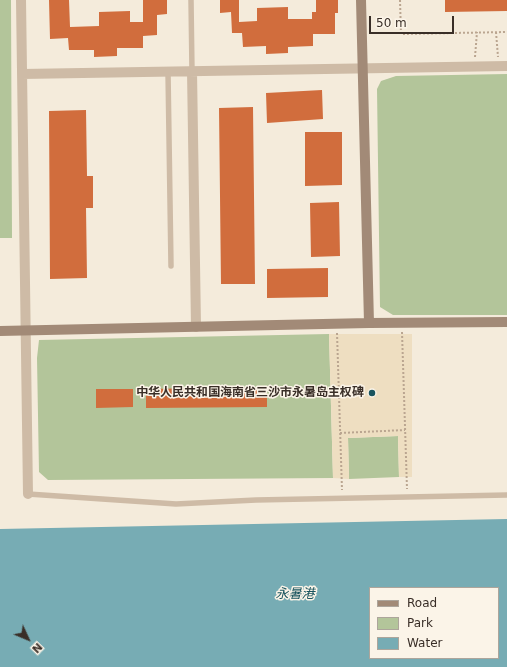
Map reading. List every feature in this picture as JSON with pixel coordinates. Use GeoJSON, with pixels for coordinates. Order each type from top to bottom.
{"type":"FeatureCollection","features":[{"type":"Feature","properties":{"kind":"street"},"geometry":{"type":"LineString","coordinates":[[21,0],[28,494]]}},
{"type":"Feature","properties":{"kind":"street"},"geometry":{"type":"LineString","coordinates":[[361,0],[369,323]]}},
{"type":"Feature","properties":{"kind":"street"},"geometry":{"type":"LineString","coordinates":[[22,74],[503,66]]}},
{"type":"Feature","properties":{"kind":"street"},"geometry":{"type":"LineString","coordinates":[[192,71],[196,327]]}},
{"type":"Feature","properties":{"kind":"street"},"geometry":{"type":"LineString","coordinates":[[0,331],[369,323],[507,322]]}},
{"type":"Feature","properties":{"kind":"lane"},"geometry":{"type":"LineString","coordinates":[[191,0],[192,71]]}},
{"type":"Feature","properties":{"kind":"lane"},"geometry":{"type":"LineString","coordinates":[[168,72],[171,266]]}},
{"type":"Feature","properties":{"kind":"lane"},"geometry":{"type":"LineString","coordinates":[[28,494],[176,504],[256,500],[507,495]]}},
{"type":"Feature","properties":{"kind":"path"},"geometry":{"type":"LineString","coordinates":[[400,0],[400,34],[507,32]]}},
{"type":"Feature","properties":{"kind":"path"},"geometry":{"type":"LineString","coordinates":[[475,66],[477,32]]}},
{"type":"Feature","properties":{"kind":"path"},"geometry":{"type":"LineString","coordinates":[[496,32],[503,66]]}},
{"type":"Feature","properties":{"kind":"path"},"geometry":{"type":"LineString","coordinates":[[401,323],[407,497]]}},
{"type":"Feature","properties":{"kind":"path"},"geometry":{"type":"LineString","coordinates":[[336,324],[342,498]]}},
{"type":"Feature","properties":{"kind":"path"},"geometry":{"type":"LineString","coordinates":[[340,433],[405,430]]}},
{"type":"Feature","properties":{"kind":"green space"},"geometry":{"type":"Polygon","coordinates":[[[0,0],[11,0],[12,238],[0,238],[0,0]]]}},
{"type":"Feature","properties":{"kind":"green space"},"geometry":{"type":"Polygon","coordinates":[[[507,74],[507,315],[393,315],[380,307],[377,89],[381,81],[396,76],[507,74]]]}},
{"type":"Feature","properties":{"kind":"green space"},"geometry":{"type":"Polygon","coordinates":[[[329,334],[333,478],[48,480],[39,472],[37,358],[39,340],[329,334]]]}},
{"type":"Feature","properties":{"kind":"green space"},"geometry":{"type":"Polygon","coordinates":[[[398,436],[399,477],[349,479],[348,438],[398,436]]]}},
{"type":"Feature","properties":{"kind":"shaded area"},"geometry":{"type":"Polygon","coordinates":[[[329,334],[412,334],[412,477],[399,477],[398,436],[348,438],[349,479],[333,478],[329,334]]]}},
{"type":"Feature","properties":{"kind":"water","name":"永暑港"},"geometry":{"type":"Polygon","coordinates":[[[507,519],[507,667],[0,667],[0,529],[507,519]]]}},
{"type":"Feature","properties":{"kind":"building"},"geometry":{"type":"Polygon","coordinates":[[[49,0],[69,0],[70,27],[99,26],[99,12],[130,11],[130,22],[143,22],[143,0],[167,0],[167,14],[157,15],[157,35],[143,36],[143,48],[117,48],[117,56],[94,57],[94,50],[69,50],[68,38],[50,39],[49,0]]]}},
{"type":"Feature","properties":{"kind":"building"},"geometry":{"type":"Polygon","coordinates":[[[220,0],[239,0],[239,22],[257,21],[257,8],[288,7],[288,19],[312,19],[312,12],[316,12],[316,0],[338,0],[338,13],[335,13],[335,34],[313,34],[313,46],[288,47],[288,53],[266,54],[266,46],[243,47],[242,33],[232,33],[231,12],[220,13],[220,0]]]}},
{"type":"Feature","properties":{"kind":"building"},"geometry":{"type":"Polygon","coordinates":[[[445,0],[507,0],[507,11],[445,12],[445,0]]]}},
{"type":"Feature","properties":{"kind":"building"},"geometry":{"type":"Polygon","coordinates":[[[322,90],[323,119],[267,123],[266,93],[322,90]]]}},
{"type":"Feature","properties":{"kind":"building"},"geometry":{"type":"Polygon","coordinates":[[[253,107],[255,284],[221,284],[219,108],[253,107]]]}},
{"type":"Feature","properties":{"kind":"building"},"geometry":{"type":"Polygon","coordinates":[[[86,110],[87,176],[93,176],[93,208],[86,208],[87,278],[50,279],[49,111],[86,110]]]}},
{"type":"Feature","properties":{"kind":"building"},"geometry":{"type":"Polygon","coordinates":[[[305,132],[342,132],[342,185],[305,186],[305,132]]]}},
{"type":"Feature","properties":{"kind":"building"},"geometry":{"type":"Polygon","coordinates":[[[339,202],[340,256],[311,257],[310,203],[339,202]]]}},
{"type":"Feature","properties":{"kind":"building"},"geometry":{"type":"Polygon","coordinates":[[[328,268],[328,297],[267,298],[267,269],[328,268]]]}},
{"type":"Feature","properties":{"kind":"building"},"geometry":{"type":"Polygon","coordinates":[[[267,387],[267,407],[146,408],[146,389],[267,387]]]}},
{"type":"Feature","properties":{"kind":"building"},"geometry":{"type":"Polygon","coordinates":[[[96,389],[133,389],[133,407],[96,408],[96,389]]]}},
{"type":"Feature","properties":{"kind":"place","name":"中华人民共和国海南省三沙市永暑岛主权碑"},"geometry":{"type":"Point","coordinates":[372,393]}}]}
